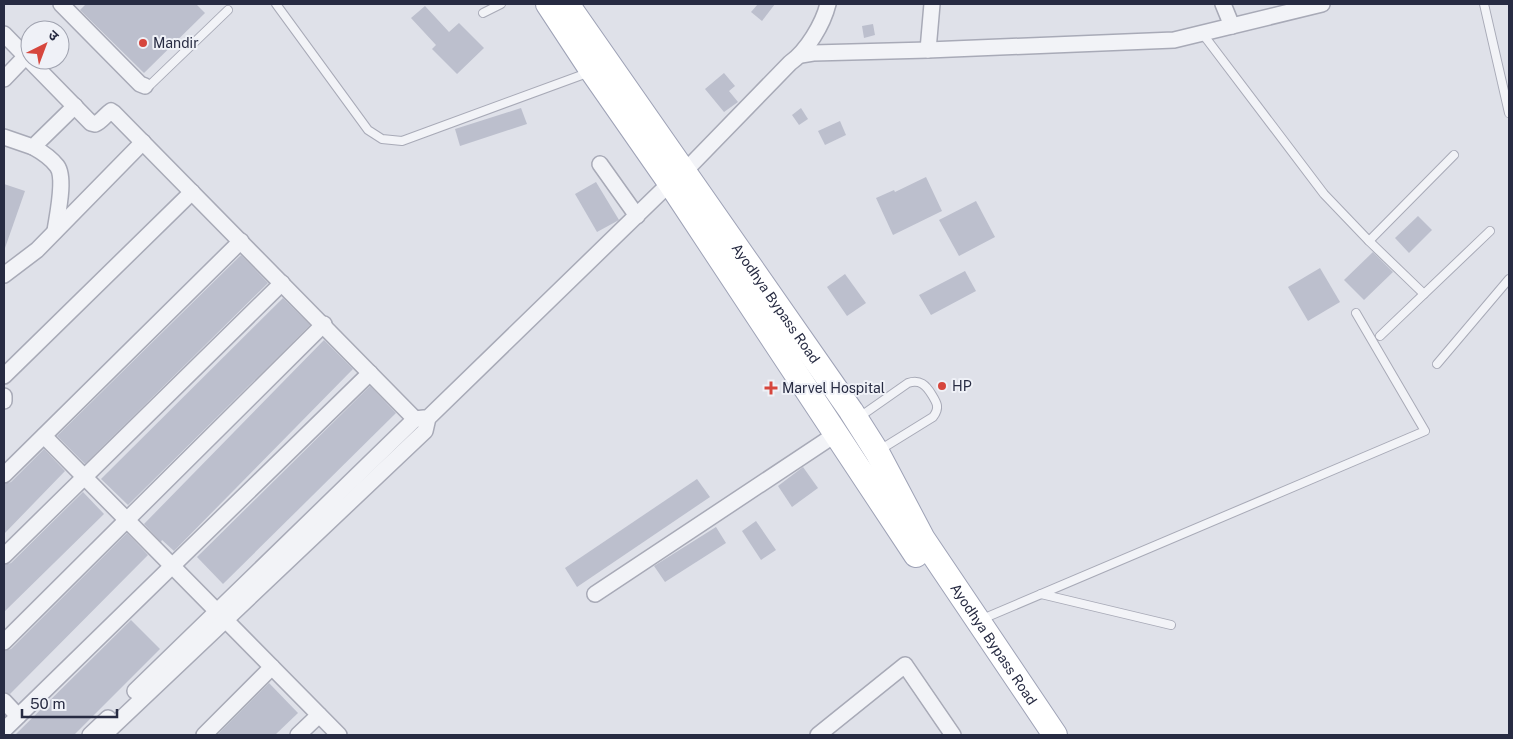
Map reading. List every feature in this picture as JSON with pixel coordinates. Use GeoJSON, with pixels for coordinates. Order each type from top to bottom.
{"type":"FeatureCollection","features":[{"type":"Feature","properties":{"kind":"main road","name":"Ayodhya Bypass Road"},"geometry":{"type":"LineString","coordinates":[[548,4],[592,71],[677,177],[856,420],[877,452],[923,539],[1055,735]]}},
{"type":"Feature","properties":{"kind":"main road","name":"Ayodhya Bypass Road"},"geometry":{"type":"LineString","coordinates":[[567,4],[677,177],[836,434],[1036,735]]}},
{"type":"Feature","properties":{"kind":"main road"},"geometry":{"type":"LineString","coordinates":[[836,434],[856,420]]}},
{"type":"Feature","properties":{"kind":"main road"},"geometry":{"type":"LineString","coordinates":[[857,465],[877,452]]}},
{"type":"Feature","properties":{"kind":"street"},"geometry":{"type":"LineString","coordinates":[[61,4],[140,84],[145,86]]}},
{"type":"Feature","properties":{"kind":"street"},"geometry":{"type":"LineString","coordinates":[[422,419],[677,177],[790,63],[801,55],[824,16],[828,4]]}},
{"type":"Feature","properties":{"kind":"street"},"geometry":{"type":"LineString","coordinates":[[928,50],[932,4]]}},
{"type":"Feature","properties":{"kind":"street"},"geometry":{"type":"LineString","coordinates":[[1223,4],[1232,26]]}},
{"type":"Feature","properties":{"kind":"street"},"geometry":{"type":"LineString","coordinates":[[801,55],[813,53],[1174,40],[1322,4]]}},
{"type":"Feature","properties":{"kind":"street"},"geometry":{"type":"LineString","coordinates":[[4,34],[20,50]]}},
{"type":"Feature","properties":{"kind":"street"},"geometry":{"type":"LineString","coordinates":[[4,79],[20,62]]}},
{"type":"Feature","properties":{"kind":"street"},"geometry":{"type":"LineString","coordinates":[[39,70],[91,123],[99,122],[111,111],[370,372],[422,419],[424,431],[90,735]]}},
{"type":"Feature","properties":{"kind":"street"},"geometry":{"type":"LineString","coordinates":[[33,146],[74,106]]}},
{"type":"Feature","properties":{"kind":"street"},"geometry":{"type":"LineString","coordinates":[[4,137],[33,146],[48,156],[59,168],[62,187],[55,231]]}},
{"type":"Feature","properties":{"kind":"street"},"geometry":{"type":"LineString","coordinates":[[4,275],[37,250],[143,142]]}},
{"type":"Feature","properties":{"kind":"street"},"geometry":{"type":"LineString","coordinates":[[600,164],[636,216]]}},
{"type":"Feature","properties":{"kind":"street"},"geometry":{"type":"LineString","coordinates":[[4,376],[192,192]]}},
{"type":"Feature","properties":{"kind":"street"},"geometry":{"type":"LineString","coordinates":[[4,475],[241,241]]}},
{"type":"Feature","properties":{"kind":"street"},"geometry":{"type":"LineString","coordinates":[[4,556],[282,283]]}},
{"type":"Feature","properties":{"kind":"street"},"geometry":{"type":"LineString","coordinates":[[4,642],[324,324]]}},
{"type":"Feature","properties":{"kind":"street"},"geometry":{"type":"LineString","coordinates":[[4,730],[370,372]]}},
{"type":"Feature","properties":{"kind":"street"},"geometry":{"type":"LineString","coordinates":[[4,396],[4,401]]}},
{"type":"Feature","properties":{"kind":"street"},"geometry":{"type":"LineString","coordinates":[[595,594],[836,434]]}},
{"type":"Feature","properties":{"kind":"street"},"geometry":{"type":"LineString","coordinates":[[44,436],[339,735]]}},
{"type":"Feature","properties":{"kind":"street"},"geometry":{"type":"LineString","coordinates":[[104,735],[221,617]]}},
{"type":"Feature","properties":{"kind":"street"},"geometry":{"type":"LineString","coordinates":[[818,735],[905,665],[953,735]]}},
{"type":"Feature","properties":{"kind":"street"},"geometry":{"type":"LineString","coordinates":[[204,735],[272,668]]}},
{"type":"Feature","properties":{"kind":"street"},"geometry":{"type":"LineString","coordinates":[[4,702],[18,716]]}},
{"type":"Feature","properties":{"kind":"street"},"geometry":{"type":"LineString","coordinates":[[298,735],[319,715]]}},
{"type":"Feature","properties":{"kind":"lane"},"geometry":{"type":"LineString","coordinates":[[276,4],[368,130],[382,140],[402,141],[592,71]]}},
{"type":"Feature","properties":{"kind":"lane"},"geometry":{"type":"LineString","coordinates":[[483,13],[501,4]]}},
{"type":"Feature","properties":{"kind":"lane"},"geometry":{"type":"LineString","coordinates":[[1484,4],[1509,113]]}},
{"type":"Feature","properties":{"kind":"lane"},"geometry":{"type":"LineString","coordinates":[[145,86],[150,84],[228,10]]}},
{"type":"Feature","properties":{"kind":"lane"},"geometry":{"type":"LineString","coordinates":[[1202,33],[1324,194],[1424,294]]}},
{"type":"Feature","properties":{"kind":"lane"},"geometry":{"type":"LineString","coordinates":[[1369,241],[1454,155]]}},
{"type":"Feature","properties":{"kind":"lane"},"geometry":{"type":"LineString","coordinates":[[1380,336],[1490,231]]}},
{"type":"Feature","properties":{"kind":"lane"},"geometry":{"type":"LineString","coordinates":[[1437,364],[1509,279]]}},
{"type":"Feature","properties":{"kind":"lane"},"geometry":{"type":"LineString","coordinates":[[978,620],[1425,431],[1356,313]]}},
{"type":"Feature","properties":{"kind":"lane"},"geometry":{"type":"LineString","coordinates":[[856,420],[908,383],[922,383],[927,387],[938,404],[938,409],[933,417],[877,452]]}},
{"type":"Feature","properties":{"kind":"lane"},"geometry":{"type":"LineString","coordinates":[[1042,594],[1171,625]]}},
{"type":"Feature","properties":{"kind":"building","name":"Mandir"},"geometry":{"type":"Polygon","coordinates":[[[86,4],[196,4],[205,13],[144,73],[80,10],[86,4]]]}},
{"type":"Feature","properties":{"kind":"building"},"geometry":{"type":"Polygon","coordinates":[[[758,4],[775,4],[762,21],[751,12],[758,4]]]}},
{"type":"Feature","properties":{"kind":"building"},"geometry":{"type":"Polygon","coordinates":[[[425,6],[449,32],[459,23],[484,48],[457,74],[432,49],[436,45],[411,18],[425,6]]]}},
{"type":"Feature","properties":{"kind":"building"},"geometry":{"type":"Polygon","coordinates":[[[873,24],[875,35],[864,38],[862,26],[873,24]]]}},
{"type":"Feature","properties":{"kind":"building"},"geometry":{"type":"Polygon","coordinates":[[[724,73],[735,86],[729,91],[738,102],[724,112],[705,89],[724,73]]]}},
{"type":"Feature","properties":{"kind":"building"},"geometry":{"type":"Polygon","coordinates":[[[521,108],[527,124],[460,146],[455,129],[521,108]]]}},
{"type":"Feature","properties":{"kind":"building"},"geometry":{"type":"Polygon","coordinates":[[[801,108],[808,119],[799,125],[792,115],[801,108]]]}},
{"type":"Feature","properties":{"kind":"building"},"geometry":{"type":"Polygon","coordinates":[[[840,121],[846,135],[825,145],[818,131],[840,121]]]}},
{"type":"Feature","properties":{"kind":"building"},"geometry":{"type":"Polygon","coordinates":[[[926,177],[942,211],[893,235],[876,198],[894,190],[895,192],[926,177]]]}},
{"type":"Feature","properties":{"kind":"building"},"geometry":{"type":"Polygon","coordinates":[[[596,182],[619,220],[597,232],[575,194],[596,182]]]}},
{"type":"Feature","properties":{"kind":"building"},"geometry":{"type":"Polygon","coordinates":[[[4,184],[25,191],[5,248],[4,247],[4,184]]]}},
{"type":"Feature","properties":{"kind":"building"},"geometry":{"type":"Polygon","coordinates":[[[976,201],[995,237],[959,256],[939,220],[976,201]]]}},
{"type":"Feature","properties":{"kind":"building"},"geometry":{"type":"Polygon","coordinates":[[[1418,216],[1432,230],[1409,253],[1395,238],[1418,216]]]}},
{"type":"Feature","properties":{"kind":"building"},"geometry":{"type":"Polygon","coordinates":[[[1373,252],[1393,272],[1364,300],[1344,280],[1373,252]]]}},
{"type":"Feature","properties":{"kind":"building"},"geometry":{"type":"Polygon","coordinates":[[[241,255],[268,283],[85,464],[57,436],[241,255]]]}},
{"type":"Feature","properties":{"kind":"building"},"geometry":{"type":"Polygon","coordinates":[[[1320,268],[1340,302],[1308,321],[1288,287],[1320,268]]]}},
{"type":"Feature","properties":{"kind":"building"},"geometry":{"type":"Polygon","coordinates":[[[965,271],[976,291],[931,315],[919,295],[965,271]]]}},
{"type":"Feature","properties":{"kind":"building"},"geometry":{"type":"Polygon","coordinates":[[[845,274],[866,303],[847,316],[827,287],[845,274]]]}},
{"type":"Feature","properties":{"kind":"building"},"geometry":{"type":"Polygon","coordinates":[[[283,298],[310,325],[128,505],[101,479],[283,298]]]}},
{"type":"Feature","properties":{"kind":"building"},"geometry":{"type":"Polygon","coordinates":[[[324,340],[353,369],[174,551],[162,540],[161,542],[144,524],[324,340]]]}},
{"type":"Feature","properties":{"kind":"building"},"geometry":{"type":"Polygon","coordinates":[[[370,386],[396,413],[223,584],[197,557],[370,386]]]}},
{"type":"Feature","properties":{"kind":"building"},"geometry":{"type":"Polygon","coordinates":[[[44,449],[65,471],[4,534],[4,484],[11,482],[44,449]]]}},
{"type":"Feature","properties":{"kind":"building"},"geometry":{"type":"Polygon","coordinates":[[[803,467],[818,488],[792,507],[778,486],[803,467]]]}},
{"type":"Feature","properties":{"kind":"building"},"geometry":{"type":"Polygon","coordinates":[[[697,479],[710,497],[577,587],[565,568],[697,479]]]}},
{"type":"Feature","properties":{"kind":"building"},"geometry":{"type":"Polygon","coordinates":[[[83,492],[104,514],[4,612],[4,565],[11,563],[83,492]]]}},
{"type":"Feature","properties":{"kind":"building"},"geometry":{"type":"Polygon","coordinates":[[[756,521],[776,550],[761,560],[742,531],[756,521]]]}},
{"type":"Feature","properties":{"kind":"building"},"geometry":{"type":"Polygon","coordinates":[[[716,527],[726,543],[665,582],[654,566],[716,527]]]}},
{"type":"Feature","properties":{"kind":"building"},"geometry":{"type":"Polygon","coordinates":[[[127,533],[148,555],[10,694],[4,692],[4,651],[11,649],[127,533]]]}},
{"type":"Feature","properties":{"kind":"building"},"geometry":{"type":"Polygon","coordinates":[[[131,620],[160,649],[74,735],[15,735],[131,620]]]}},
{"type":"Feature","properties":{"kind":"building"},"geometry":{"type":"Polygon","coordinates":[[[269,683],[298,713],[275,735],[217,735],[269,683]]]}},
{"type":"Feature","properties":{"kind":"place","name":"Mandir"},"geometry":{"type":"Point","coordinates":[143,43]}},
{"type":"Feature","properties":{"kind":"place","name":"HP"},"geometry":{"type":"Point","coordinates":[942,386]}},
{"type":"Feature","properties":{"kind":"place","name":"Marvel Hospital"},"geometry":{"type":"Point","coordinates":[771,388]}}]}
